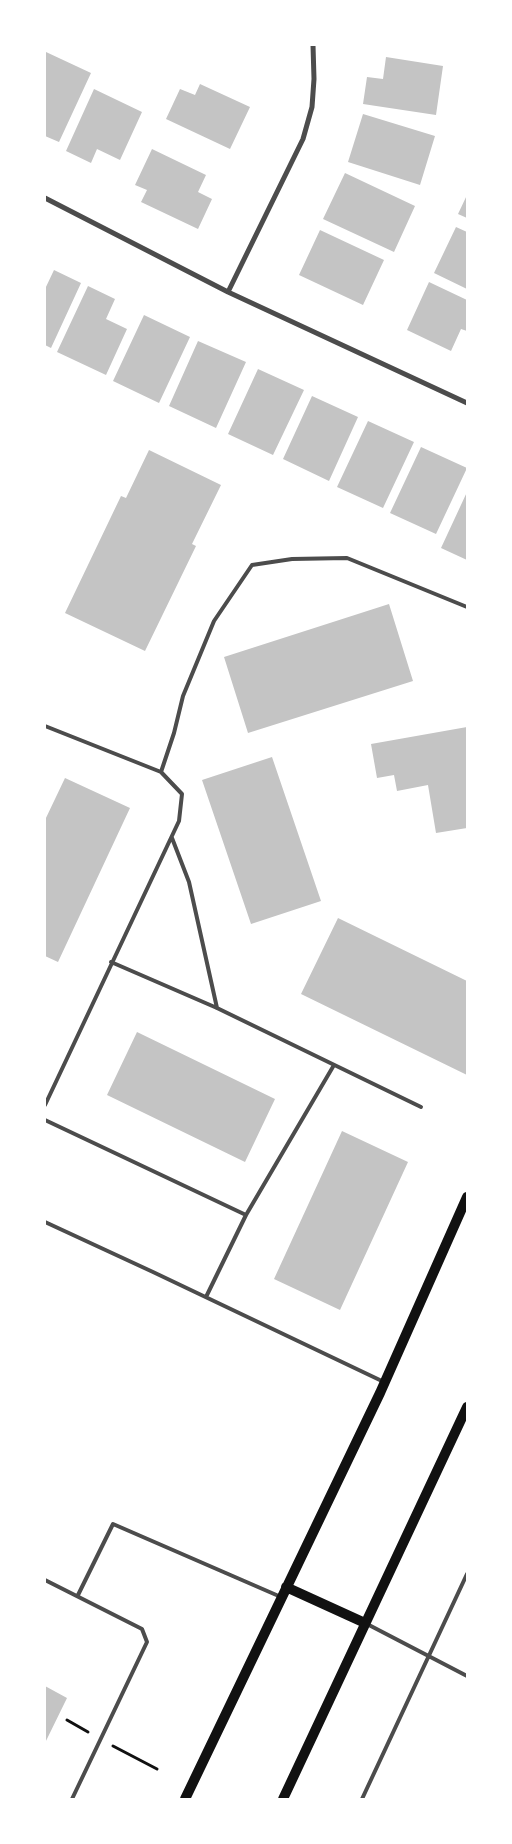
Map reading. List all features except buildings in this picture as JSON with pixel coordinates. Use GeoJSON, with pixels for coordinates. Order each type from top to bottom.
{"type":"FeatureCollection","features":[{"type":"Feature","properties":{"kind":"main road"},"geometry":{"type":"LineString","coordinates":[[185,1799],[385,1383],[467,1196]]}},
{"type":"Feature","properties":{"kind":"main road"},"geometry":{"type":"LineString","coordinates":[[283,1799],[467,1407]]}},
{"type":"Feature","properties":{"kind":"main road"},"geometry":{"type":"LineString","coordinates":[[284,1592],[364,1623]]}},
{"type":"Feature","properties":{"kind":"street"},"geometry":{"type":"LineString","coordinates":[[228,292],[304,139],[312,107],[313,45]]}},
{"type":"Feature","properties":{"kind":"street"},"geometry":{"type":"LineString","coordinates":[[45,198],[228,292],[467,403]]}},
{"type":"Feature","properties":{"kind":"lane"},"geometry":{"type":"LineString","coordinates":[[161,772],[174,733],[183,696],[214,621],[252,565],[292,559],[347,558],[467,607]]}},
{"type":"Feature","properties":{"kind":"lane"},"geometry":{"type":"LineString","coordinates":[[45,726],[161,772],[182,794],[179,821],[172,838],[111,962],[45,1105]]}},
{"type":"Feature","properties":{"kind":"lane"},"geometry":{"type":"LineString","coordinates":[[172,838],[188,882],[217,1008]]}},
{"type":"Feature","properties":{"kind":"lane"},"geometry":{"type":"LineString","coordinates":[[111,962],[217,1008],[421,1108]]}},
{"type":"Feature","properties":{"kind":"lane"},"geometry":{"type":"LineString","coordinates":[[206,1297],[246,1214],[334,1065]]}},
{"type":"Feature","properties":{"kind":"lane"},"geometry":{"type":"LineString","coordinates":[[45,1120],[246,1214]]}},
{"type":"Feature","properties":{"kind":"lane"},"geometry":{"type":"LineString","coordinates":[[45,1222],[385,1383]]}},
{"type":"Feature","properties":{"kind":"lane"},"geometry":{"type":"LineString","coordinates":[[78,1595],[112,1524],[284,1592]]}},
{"type":"Feature","properties":{"kind":"lane"},"geometry":{"type":"LineString","coordinates":[[362,1799],[430,1657],[467,1574]]}},
{"type":"Feature","properties":{"kind":"lane"},"geometry":{"type":"LineString","coordinates":[[45,1580],[142,1629],[148,1642],[72,1799]]}},
{"type":"Feature","properties":{"kind":"lane"},"geometry":{"type":"LineString","coordinates":[[364,1623],[467,1676]]}},
{"type":"Feature","properties":{"kind":"path"},"geometry":{"type":"LineString","coordinates":[[136,1759],[157,1769]]}}]}
